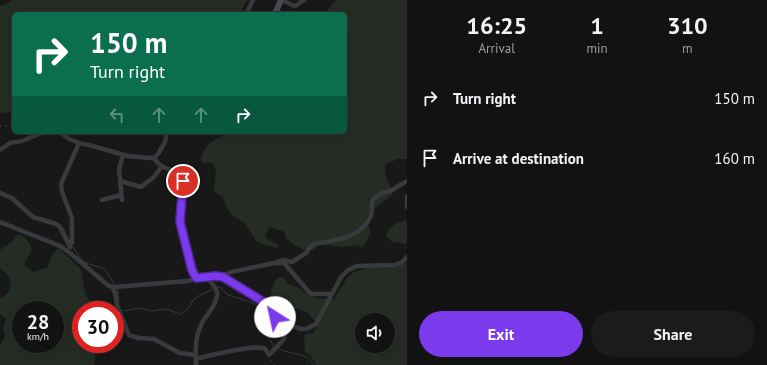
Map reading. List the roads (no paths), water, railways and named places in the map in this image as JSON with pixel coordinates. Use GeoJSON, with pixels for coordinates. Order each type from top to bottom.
{"type":"FeatureCollection","features":[{"type":"Feature","properties":{"kind":"street"},"geometry":{"type":"LineString","coordinates":[[247,12],[253,0]]}},
{"type":"Feature","properties":{"kind":"street"},"geometry":{"type":"LineString","coordinates":[[275,12],[282,0],[294,6],[304,0]]}},
{"type":"Feature","properties":{"kind":"street"},"geometry":{"type":"LineString","coordinates":[[0,150],[10,143],[22,141],[39,134]]}},
{"type":"Feature","properties":{"kind":"street"},"geometry":{"type":"LineString","coordinates":[[63,134],[78,143],[123,155],[154,158],[162,166],[178,174],[183,181],[180,222],[192,270],[196,278]]}},
{"type":"Feature","properties":{"kind":"street"},"geometry":{"type":"LineString","coordinates":[[154,158],[165,142],[166,134]]}},
{"type":"Feature","properties":{"kind":"street"},"geometry":{"type":"LineString","coordinates":[[70,252],[72,218],[62,192],[61,184],[78,143]]}},
{"type":"Feature","properties":{"kind":"street"},"geometry":{"type":"LineString","coordinates":[[122,200],[119,169],[123,155]]}},
{"type":"Feature","properties":{"kind":"street"},"geometry":{"type":"LineString","coordinates":[[120,181],[141,187],[154,177],[162,166]]}},
{"type":"Feature","properties":{"kind":"street"},"geometry":{"type":"LineString","coordinates":[[274,264],[283,260],[292,262],[314,244],[343,239],[353,234],[368,221],[372,210],[373,200],[383,193],[392,190],[407,181]]}},
{"type":"Feature","properties":{"kind":"street"},"geometry":{"type":"LineString","coordinates":[[0,193],[12,198],[33,217],[56,224],[60,227],[71,245]]}},
{"type":"Feature","properties":{"kind":"street"},"geometry":{"type":"LineString","coordinates":[[102,200],[121,194]]}},
{"type":"Feature","properties":{"kind":"street"},"geometry":{"type":"LineString","coordinates":[[407,196],[407,207]]}},
{"type":"Feature","properties":{"kind":"street"},"geometry":{"type":"LineString","coordinates":[[0,222],[50,241],[70,252],[103,282],[112,287],[187,281],[206,277],[223,277],[267,304],[289,325],[306,330],[316,324],[330,294],[341,277],[348,270],[357,266],[395,265],[401,263],[407,257]]}},
{"type":"Feature","properties":{"kind":"street"},"geometry":{"type":"LineString","coordinates":[[223,277],[231,272],[282,263],[285,264],[310,293],[330,294]]}},
{"type":"Feature","properties":{"kind":"street"},"geometry":{"type":"LineString","coordinates":[[196,365],[195,357],[198,332],[216,299],[217,292],[206,277]]}},
{"type":"Feature","properties":{"kind":"street"},"geometry":{"type":"LineString","coordinates":[[112,287],[115,293],[117,305],[129,335],[138,338],[154,339],[172,350],[195,357],[256,348],[263,348],[269,355],[284,339],[285,335],[282,325],[275,317],[276,314]]}},
{"type":"Feature","properties":{"kind":"waterway"},"geometry":{"type":"LineString","coordinates":[[63,228],[70,242]]}},
{"type":"Feature","properties":{"kind":"waterway"},"geometry":{"type":"LineString","coordinates":[[72,246],[81,259],[86,263],[102,268],[106,271],[115,285]]}},
{"type":"Feature","properties":{"kind":"waterway"},"geometry":{"type":"LineString","coordinates":[[218,287],[228,295],[256,305],[260,313],[261,324],[273,345],[276,347]]}},
{"type":"Feature","properties":{"kind":"waterway"},"geometry":{"type":"LineString","coordinates":[[117,288],[119,301]]}},
{"type":"Feature","properties":{"kind":"waterway"},"geometry":{"type":"LineString","coordinates":[[124,311],[140,308],[152,311],[166,309],[180,314],[188,309],[195,298],[213,289]]}},
{"type":"Feature","properties":{"kind":"waterway"},"geometry":{"type":"LineString","coordinates":[[278,348],[303,356],[314,365]]}}]}
